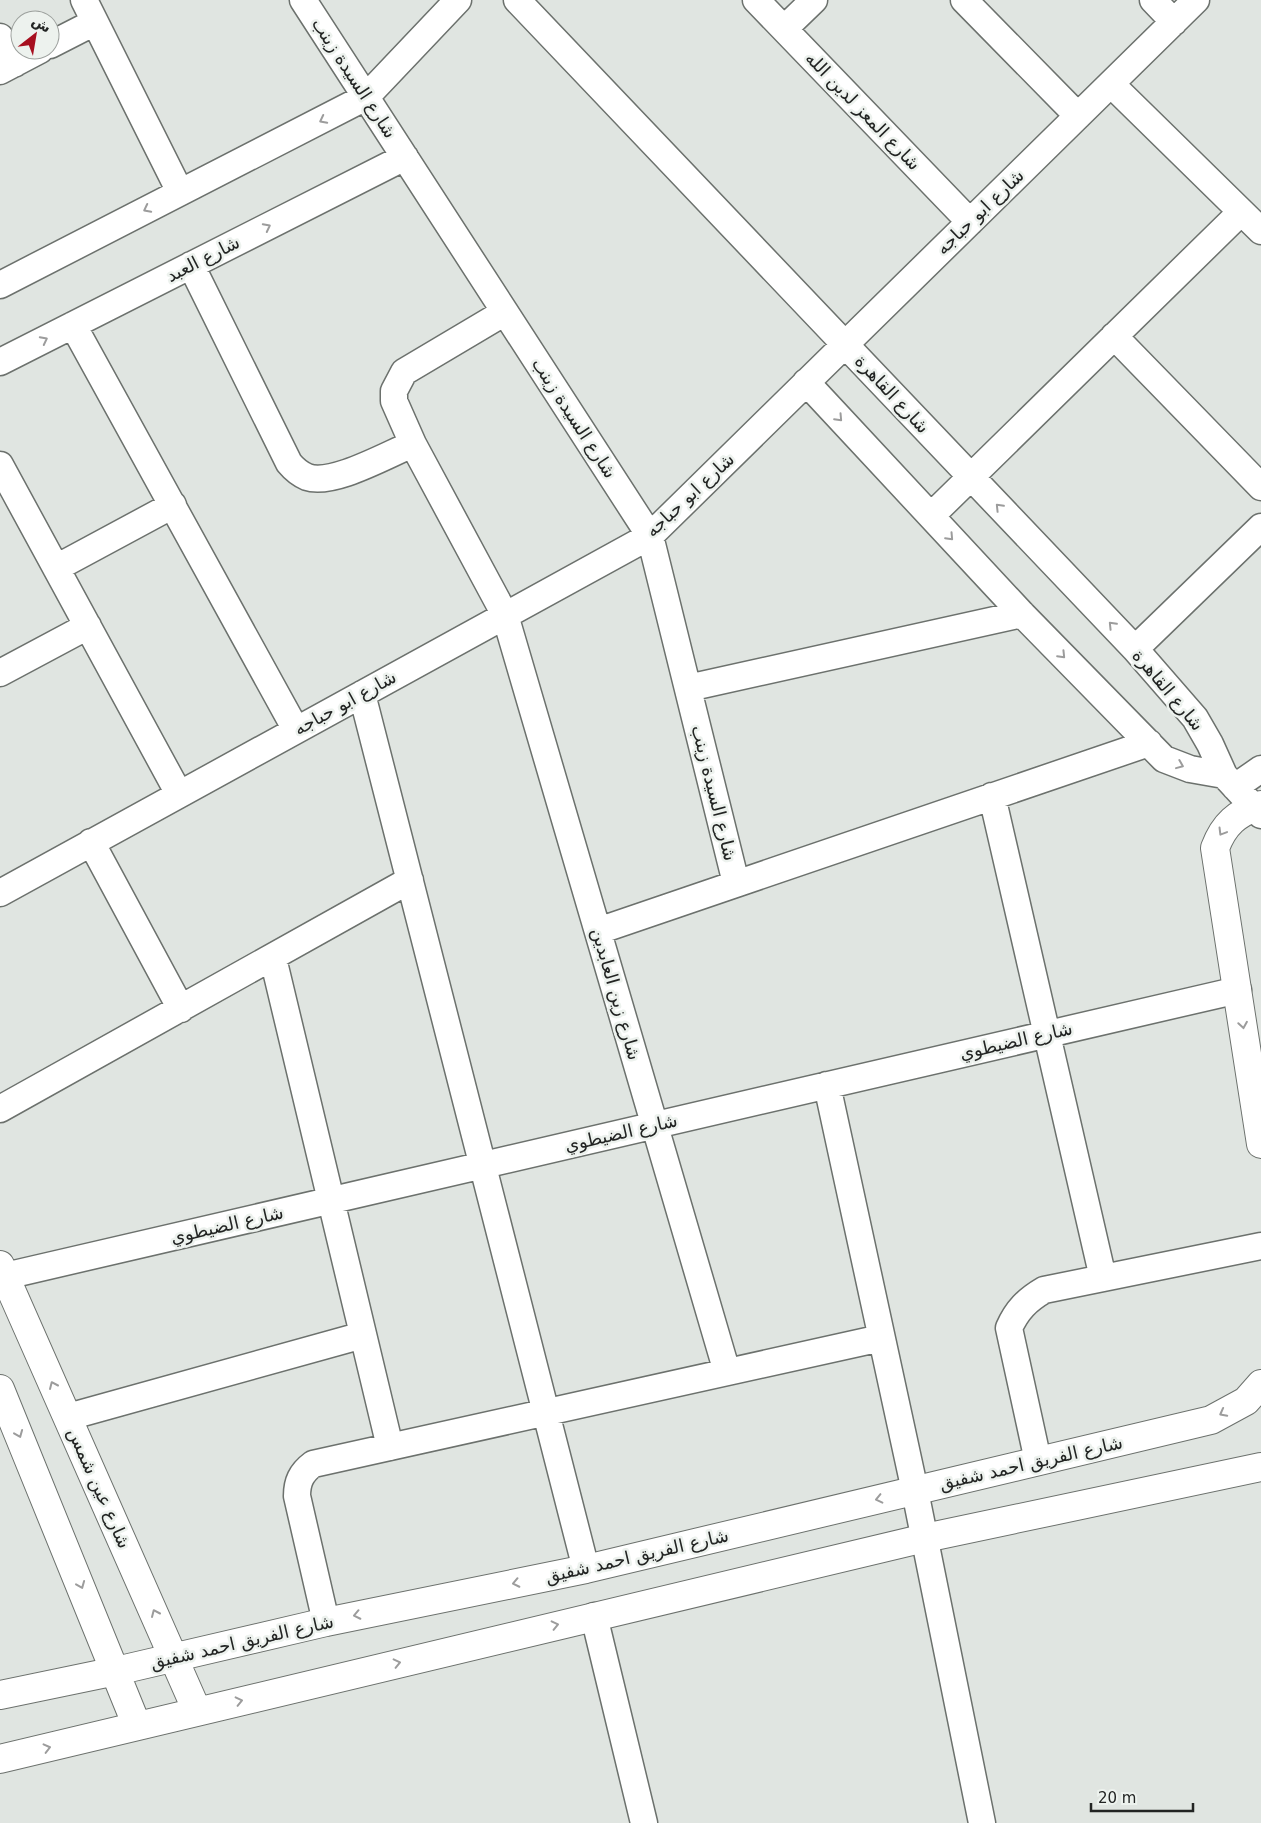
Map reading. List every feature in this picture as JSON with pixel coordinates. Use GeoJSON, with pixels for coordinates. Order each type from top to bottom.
{"type":"FeatureCollection","features":[{"type":"Feature","properties":{"kind":"street","name":"شارع السيدة زينب"},"geometry":{"type":"LineString","coordinates":[[303,0],[650,536],[736,883]]}},
{"type":"Feature","properties":{"kind":"street"},"geometry":{"type":"LineString","coordinates":[[0,285],[366,98],[458,0]]}},
{"type":"Feature","properties":{"kind":"street","name":"شارع القاهرة"},"geometry":{"type":"LineString","coordinates":[[517,0],[1135,649],[1195,718],[1229,781],[1259,809]]}},
{"type":"Feature","properties":{"kind":"street","name":"شارع المعز لدين الله"},"geometry":{"type":"LineString","coordinates":[[756,0],[970,222]]}},
{"type":"Feature","properties":{"kind":"street"},"geometry":{"type":"LineString","coordinates":[[784,29],[814,0]]}},
{"type":"Feature","properties":{"kind":"street"},"geometry":{"type":"LineString","coordinates":[[964,0],[1078,116]]}},
{"type":"Feature","properties":{"kind":"street"},"geometry":{"type":"LineString","coordinates":[[1153,0],[1174,22]]}},
{"type":"Feature","properties":{"kind":"street","name":"شارع ابو حباجه"},"geometry":{"type":"LineString","coordinates":[[0,892],[650,536],[1196,0]]}},
{"type":"Feature","properties":{"kind":"street"},"geometry":{"type":"LineString","coordinates":[[60,36],[90,11],[180,192]]}},
{"type":"Feature","properties":{"kind":"street"},"geometry":{"type":"LineString","coordinates":[[0,38],[7,67],[21,60]]}},
{"type":"Feature","properties":{"kind":"street"},"geometry":{"type":"LineString","coordinates":[[1111,84],[1261,231]]}},
{"type":"Feature","properties":{"kind":"street","name":"شارع العبد"},"geometry":{"type":"LineString","coordinates":[[0,360],[405,158]]}},
{"type":"Feature","properties":{"kind":"street"},"geometry":{"type":"LineString","coordinates":[[931,516],[1241,212]]}},
{"type":"Feature","properties":{"kind":"street"},"geometry":{"type":"LineString","coordinates":[[191,265],[289,463],[297,472],[308,477],[331,478],[413,444]]}},
{"type":"Feature","properties":{"kind":"street","name":"شارع زين العابدين"},"geometry":{"type":"LineString","coordinates":[[505,312],[404,372],[398,380],[394,391],[394,401],[413,444],[505,615],[727,1372]]}},
{"type":"Feature","properties":{"kind":"street"},"geometry":{"type":"LineString","coordinates":[[73,324],[296,730]]}},
{"type":"Feature","properties":{"kind":"street"},"geometry":{"type":"LineString","coordinates":[[1114,336],[1261,487]]}},
{"type":"Feature","properties":{"kind":"street"},"geometry":{"type":"LineString","coordinates":[[806,382],[1022,614],[1164,759],[1229,781],[1261,769]]}},
{"type":"Feature","properties":{"kind":"street"},"geometry":{"type":"LineString","coordinates":[[0,465],[179,794]]}},
{"type":"Feature","properties":{"kind":"street"},"geometry":{"type":"LineString","coordinates":[[56,568],[173,505]]}},
{"type":"Feature","properties":{"kind":"street"},"geometry":{"type":"LineString","coordinates":[[1135,649],[1261,527]]}},
{"type":"Feature","properties":{"kind":"street"},"geometry":{"type":"LineString","coordinates":[[688,688],[1022,614]]}},
{"type":"Feature","properties":{"kind":"street"},"geometry":{"type":"LineString","coordinates":[[0,673],[88,626]]}},
{"type":"Feature","properties":{"kind":"street"},"geometry":{"type":"LineString","coordinates":[[362,694],[586,1568]]}},
{"type":"Feature","properties":{"kind":"street"},"geometry":{"type":"LineString","coordinates":[[598,931],[1148,743]]}},
{"type":"Feature","properties":{"kind":"street"},"geometry":{"type":"LineString","coordinates":[[992,796],[1103,1278]]}},
{"type":"Feature","properties":{"kind":"street"},"geometry":{"type":"LineString","coordinates":[[1259,809],[1230,820],[1220,833],[1215,848],[1261,1144]]}},
{"type":"Feature","properties":{"kind":"street"},"geometry":{"type":"LineString","coordinates":[[91,842],[181,1009]]}},
{"type":"Feature","properties":{"kind":"street"},"geometry":{"type":"LineString","coordinates":[[0,1109],[410,880]]}},
{"type":"Feature","properties":{"kind":"street"},"geometry":{"type":"LineString","coordinates":[[273,958],[390,1447]]}},
{"type":"Feature","properties":{"kind":"street","name":"شارع الضيطوي"},"geometry":{"type":"LineString","coordinates":[[3,1271],[331,1200],[1238,990]]}},
{"type":"Feature","properties":{"kind":"street"},"geometry":{"type":"LineString","coordinates":[[826,1086],[925,1538],[982,1823]]}},
{"type":"Feature","properties":{"kind":"street"},"geometry":{"type":"LineString","coordinates":[[1038,1461],[1009,1328],[1016,1312],[1029,1299],[1044,1290],[1261,1246]]}},
{"type":"Feature","properties":{"kind":"street","name":"شارع عين شمس"},"geometry":{"type":"LineString","coordinates":[[3,1271],[197,1711]]}},
{"type":"Feature","properties":{"kind":"street"},"geometry":{"type":"LineString","coordinates":[[68,1417],[363,1335]]}},
{"type":"Feature","properties":{"kind":"street"},"geometry":{"type":"LineString","coordinates":[[326,1622],[297,1496],[300,1478],[312,1464],[881,1338]]}},
{"type":"Feature","properties":{"kind":"street","name":"شارع الفريق احمد شفيق"},"geometry":{"type":"LineString","coordinates":[[0,1695],[116,1671],[326,1622],[586,1568],[1211,1420],[1246,1401],[1261,1384]]}},
{"type":"Feature","properties":{"kind":"street"},"geometry":{"type":"LineString","coordinates":[[0,1389],[137,1726]]}},
{"type":"Feature","properties":{"kind":"street"},"geometry":{"type":"LineString","coordinates":[[0,1759],[925,1538],[1261,1467]]}},
{"type":"Feature","properties":{"kind":"street"},"geometry":{"type":"LineString","coordinates":[[594,1616],[644,1823]]}}]}
